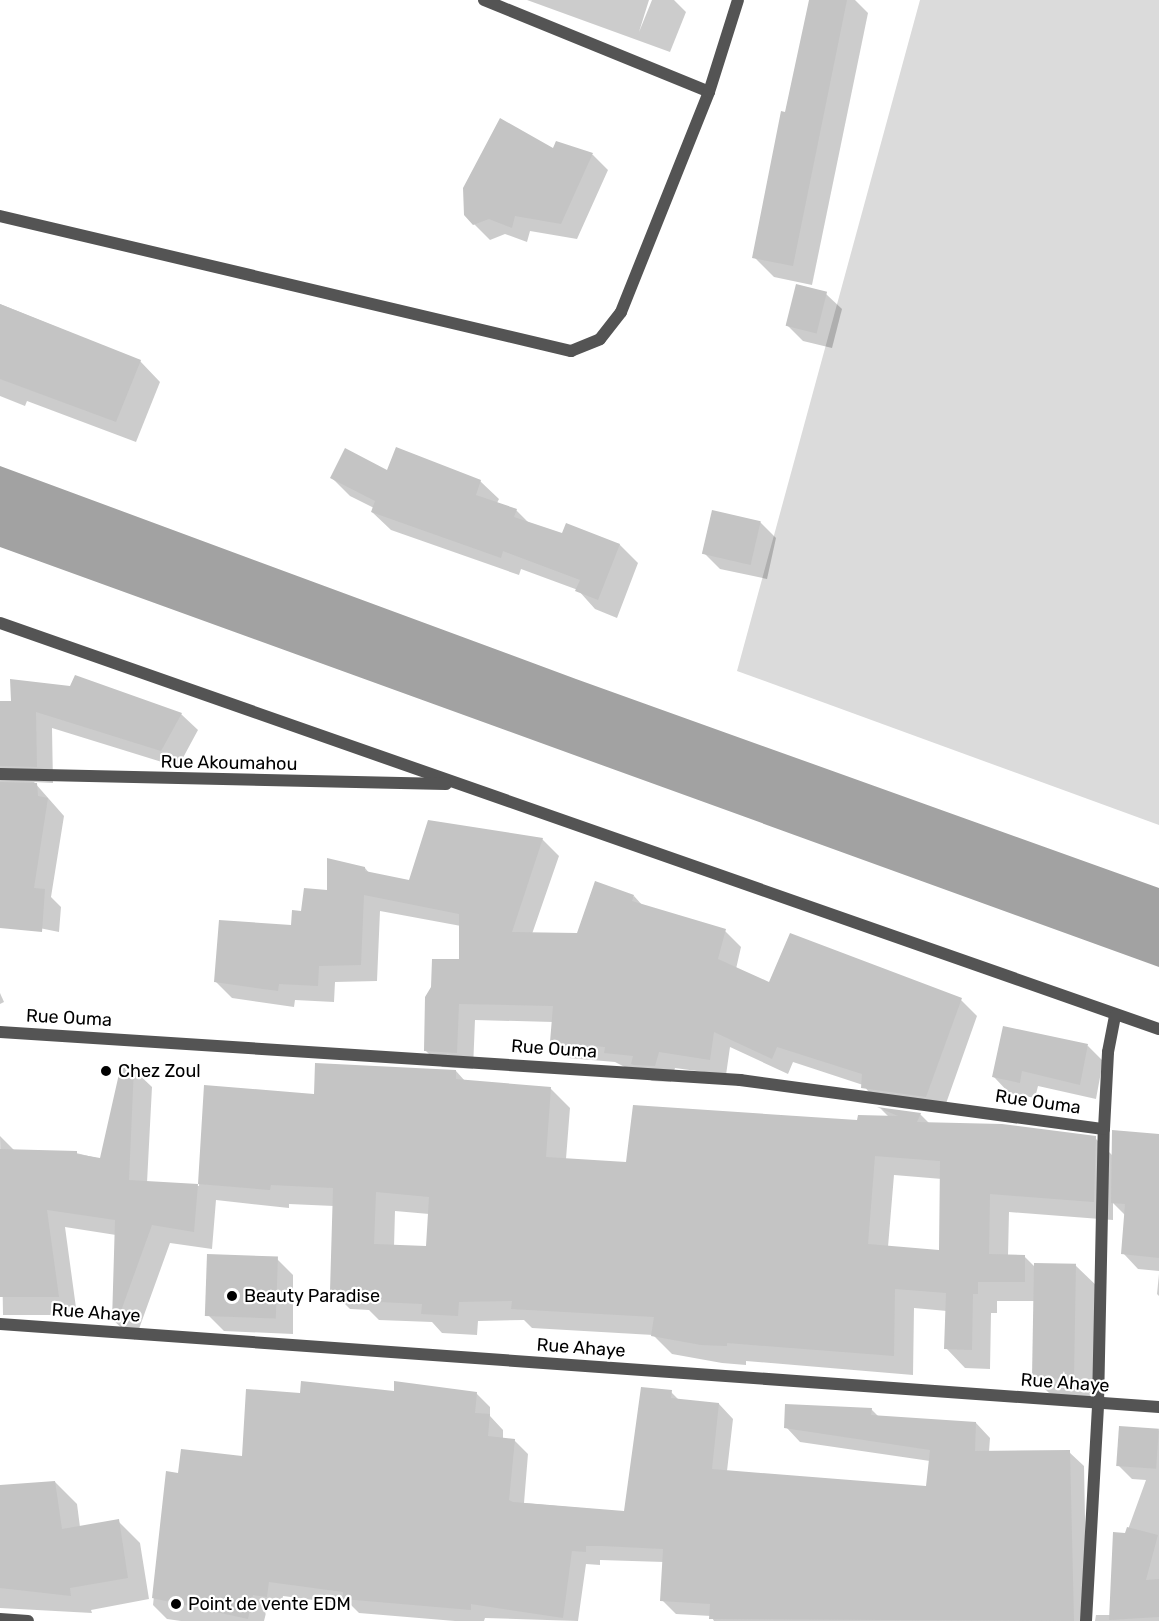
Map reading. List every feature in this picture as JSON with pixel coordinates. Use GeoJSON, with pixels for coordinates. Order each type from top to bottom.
{"type":"FeatureCollection","features":[{"type":"Feature","properties":{"kind":"street"},"geometry":{"type":"LineString","coordinates":[[484,0],[709,92]]}},
{"type":"Feature","properties":{"kind":"street"},"geometry":{"type":"LineString","coordinates":[[0,216],[571,351],[600,339],[621,312],[709,92],[738,0]]}},
{"type":"Feature","properties":{"kind":"street"},"geometry":{"type":"LineString","coordinates":[[0,623],[1115,1016],[1159,1029]]}},
{"type":"Feature","properties":{"kind":"street","name":"Rue Akoumahou"},"geometry":{"type":"LineString","coordinates":[[0,774],[457,784]]}},
{"type":"Feature","properties":{"kind":"street"},"geometry":{"type":"LineString","coordinates":[[1086,1621],[1098,1404],[1104,1128],[1108,1052],[1115,1016]]}},
{"type":"Feature","properties":{"kind":"street","name":"Rue Ouma"},"geometry":{"type":"LineString","coordinates":[[0,1032],[740,1080],[1104,1128]]}},
{"type":"Feature","properties":{"kind":"street","name":"Rue Ahaye"},"geometry":{"type":"LineString","coordinates":[[0,1324],[1159,1407]]}},
{"type":"Feature","properties":{"kind":"street"},"geometry":{"type":"LineString","coordinates":[[0,1619],[28,1621]]}},
{"type":"Feature","properties":{"kind":"shaded area"},"geometry":{"type":"Polygon","coordinates":[[[920,0],[1159,0],[1159,825],[737,671],[920,0]]]}},
{"type":"Feature","properties":{"kind":"shaded area"},"geometry":{"type":"Polygon","coordinates":[[[0,466],[576,679],[1159,888],[1159,967],[0,547],[0,466]]]}},
{"type":"Feature","properties":{"kind":"building"},"geometry":{"type":"Polygon","coordinates":[[[809,0],[847,0],[793,266],[752,258],[781,111],[785,112],[809,0]]]}},
{"type":"Feature","properties":{"kind":"building"},"geometry":{"type":"Polygon","coordinates":[[[500,118],[553,148],[556,141],[593,153],[561,224],[515,216],[512,228],[489,219],[473,225],[464,215],[463,188],[500,118]]]}},
{"type":"Feature","properties":{"kind":"building"},"geometry":{"type":"Polygon","coordinates":[[[796,284],[827,292],[817,333],[786,326],[796,284]]]}},
{"type":"Feature","properties":{"kind":"building"},"geometry":{"type":"Polygon","coordinates":[[[0,304],[141,360],[116,422],[0,379],[0,304]]]}},
{"type":"Feature","properties":{"kind":"building"},"geometry":{"type":"Polygon","coordinates":[[[396,447],[481,480],[476,495],[517,509],[514,517],[562,533],[566,523],[620,544],[598,600],[575,591],[580,580],[503,551],[501,558],[371,512],[375,501],[330,478],[345,448],[387,470],[396,447]]]}},
{"type":"Feature","properties":{"kind":"building"},"geometry":{"type":"Polygon","coordinates":[[[712,510],[761,521],[751,565],[702,554],[712,510]]]}},
{"type":"Feature","properties":{"kind":"building"},"geometry":{"type":"Polygon","coordinates":[[[75,675],[182,713],[161,751],[36,712],[37,767],[0,766],[0,701],[11,701],[10,679],[70,686],[75,675]]]}},
{"type":"Feature","properties":{"kind":"building"},"geometry":{"type":"Polygon","coordinates":[[[0,782],[37,783],[38,796],[48,798],[34,888],[45,889],[42,932],[0,928],[0,782]]]}},
{"type":"Feature","properties":{"kind":"building"},"geometry":{"type":"Polygon","coordinates":[[[428,820],[543,838],[512,932],[577,933],[595,881],[634,895],[632,901],[726,929],[718,959],[769,982],[790,933],[962,998],[926,1097],[861,1088],[862,1074],[777,1047],[772,1059],[714,1032],[710,1060],[659,1052],[655,1066],[634,1065],[631,1064],[633,1056],[604,1053],[605,1047],[550,1042],[553,1006],[459,1004],[457,1053],[424,1051],[425,997],[431,987],[432,959],[459,959],[459,914],[364,895],[361,965],[319,966],[318,986],[279,984],[278,991],[214,982],[219,920],[291,925],[292,910],[301,911],[304,888],[327,890],[327,858],[365,867],[365,871],[409,880],[428,820]]]}},
{"type":"Feature","properties":{"kind":"building"},"geometry":{"type":"Polygon","coordinates":[[[1003,1026],[1088,1044],[1080,1085],[1022,1071],[1020,1083],[992,1077],[1003,1026]]]}},
{"type":"Feature","properties":{"kind":"building"},"geometry":{"type":"Polygon","coordinates":[[[315,1063],[456,1070],[456,1079],[551,1087],[546,1157],[626,1162],[633,1105],[857,1120],[858,1115],[898,1116],[877,1107],[921,1113],[917,1122],[1002,1124],[1096,1136],[1094,1202],[990,1194],[989,1254],[1025,1255],[1025,1282],[978,1282],[978,1294],[973,1294],[972,1350],[944,1349],[946,1293],[895,1289],[894,1356],[727,1343],[727,1346],[701,1345],[651,1336],[654,1317],[511,1309],[512,1301],[459,1302],[458,1316],[421,1314],[422,1304],[358,1301],[358,1292],[330,1291],[333,1188],[271,1185],[270,1190],[198,1184],[204,1085],[314,1094],[315,1063]],[[875,1156],[868,1244],[939,1250],[940,1161],[875,1156]],[[376,1192],[374,1244],[426,1246],[429,1197],[376,1192]]]}},
{"type":"Feature","properties":{"kind":"building"},"geometry":{"type":"Polygon","coordinates":[[[121,1065],[134,1067],[129,1180],[198,1184],[194,1232],[152,1225],[117,1322],[112,1321],[115,1220],[47,1210],[59,1297],[0,1297],[0,1149],[77,1151],[77,1154],[100,1158],[121,1065]]]}},
{"type":"Feature","properties":{"kind":"building"},"geometry":{"type":"Polygon","coordinates":[[[1112,1130],[1159,1134],[1159,1258],[1121,1254],[1125,1204],[1111,1203],[1112,1130]]]}},
{"type":"Feature","properties":{"kind":"building"},"geometry":{"type":"Polygon","coordinates":[[[207,1254],[278,1256],[276,1318],[205,1316],[207,1254]]]}},
{"type":"Feature","properties":{"kind":"building"},"geometry":{"type":"Polygon","coordinates":[[[1034,1263],[1076,1264],[1074,1379],[1032,1378],[1034,1263]]]}},
{"type":"Feature","properties":{"kind":"building"},"geometry":{"type":"Polygon","coordinates":[[[301,1381],[394,1391],[394,1381],[477,1392],[475,1413],[490,1414],[488,1436],[515,1439],[509,1500],[513,1502],[624,1511],[641,1387],[672,1390],[671,1398],[719,1403],[712,1469],[926,1486],[930,1450],[784,1428],[785,1404],[872,1408],[871,1415],[976,1422],[975,1451],[1070,1450],[1074,1621],[709,1619],[710,1604],[660,1601],[663,1549],[602,1546],[586,1546],[586,1552],[572,1551],[563,1618],[471,1604],[471,1610],[343,1599],[343,1592],[269,1582],[267,1597],[253,1595],[248,1619],[152,1598],[166,1471],[178,1473],[181,1449],[242,1456],[246,1389],[300,1393],[301,1381]]]}},
{"type":"Feature","properties":{"kind":"building"},"geometry":{"type":"Polygon","coordinates":[[[1119,1426],[1159,1429],[1156,1469],[1116,1466],[1119,1426]]]}},
{"type":"Feature","properties":{"kind":"building"},"geometry":{"type":"Polygon","coordinates":[[[55,1481],[62,1529],[119,1519],[128,1578],[70,1588],[71,1596],[0,1588],[0,1485],[55,1481]]]}},
{"type":"Feature","properties":{"kind":"building"},"geometry":{"type":"Polygon","coordinates":[[[1127,1527],[1158,1535],[1146,1580],[1159,1579],[1159,1617],[1109,1620],[1113,1532],[1125,1533],[1127,1527]]]}},
{"type":"Feature","properties":{"kind":"place","name":"Chez Zoul"},"geometry":{"type":"Point","coordinates":[106,1071]}},
{"type":"Feature","properties":{"kind":"place","name":"Beauty Paradise"},"geometry":{"type":"Point","coordinates":[232,1296]}},
{"type":"Feature","properties":{"kind":"place","name":"Point de vente EDM"},"geometry":{"type":"Point","coordinates":[176,1604]}}]}
